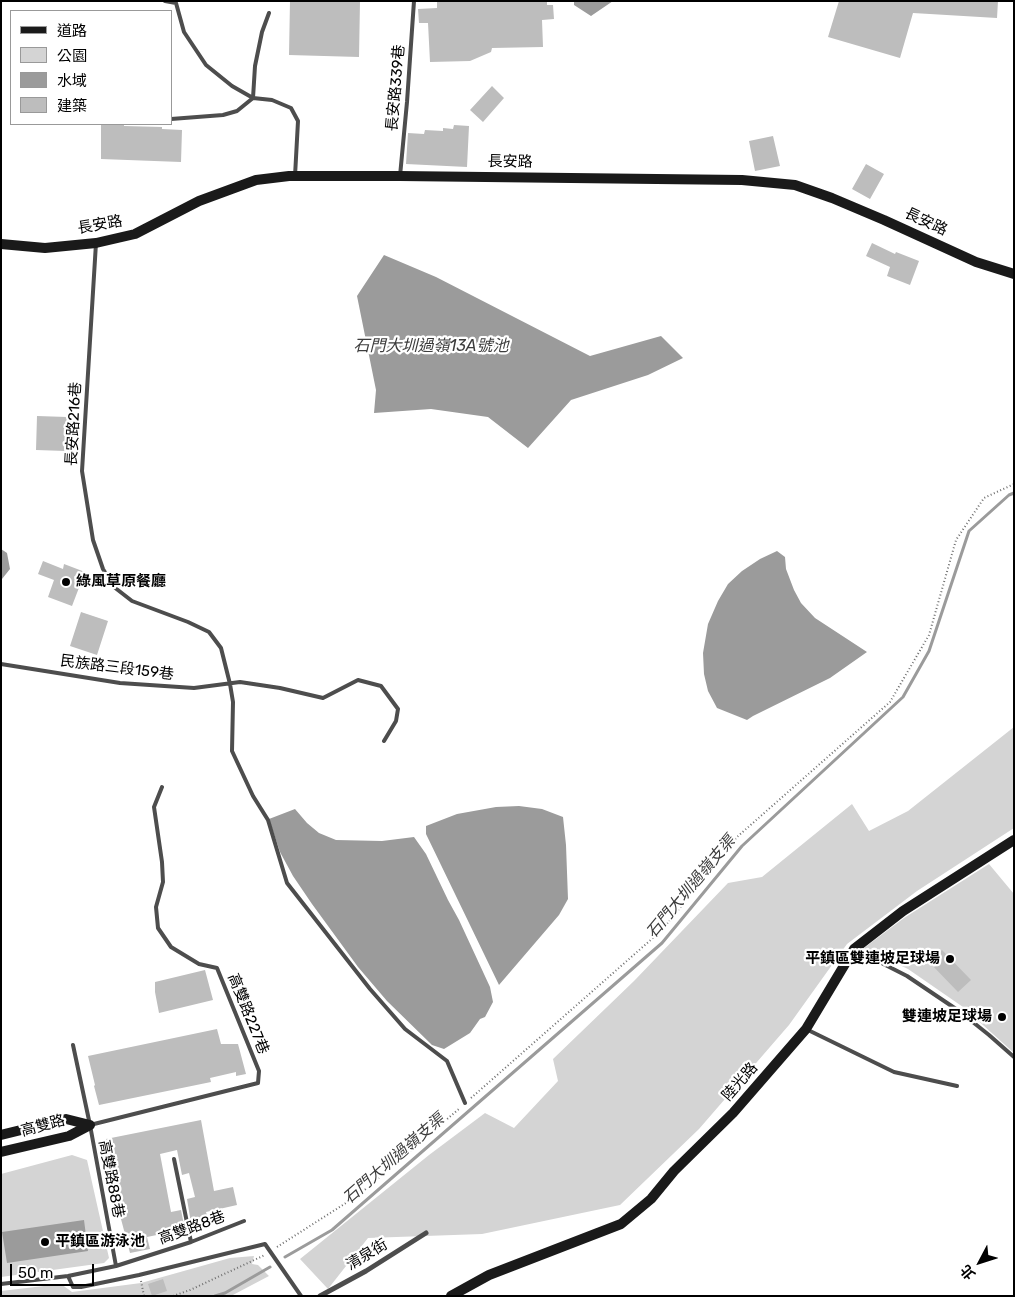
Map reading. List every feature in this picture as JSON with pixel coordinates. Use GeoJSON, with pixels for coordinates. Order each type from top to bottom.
{"type":"FeatureCollection","features":[{"type":"Feature","properties":{"kind":"street","name":"長安路"},"geometry":{"type":"LineString","coordinates":[[1,244],[45,248],[96,243],[135,234],[199,201],[256,180],[295,176],[742,180],[795,185],[884,220],[976,262],[1014,274]]}},
{"type":"Feature","properties":{"kind":"street","name":"陸光路"},"geometry":{"type":"LineString","coordinates":[[451,1296],[489,1275],[621,1224],[651,1199],[674,1171],[733,1113],[806,1030],[854,949],[903,911],[1014,840]]}},
{"type":"Feature","properties":{"kind":"street","name":"高雙路"},"geometry":{"type":"LineString","coordinates":[[1,1135],[66,1119],[90,1125]]}},
{"type":"Feature","properties":{"kind":"street","name":"高雙路"},"geometry":{"type":"LineString","coordinates":[[1,1152],[69,1136],[90,1125]]}},
{"type":"Feature","properties":{"kind":"street","name":"清泉街"},"geometry":{"type":"LineString","coordinates":[[320,1296],[366,1271],[426,1233]]}},
{"type":"Feature","properties":{"kind":"lane"},"geometry":{"type":"LineString","coordinates":[[165,1],[176,3],[184,32],[206,65],[232,86],[253,98],[272,100],[291,108],[298,121],[295,176]]}},
{"type":"Feature","properties":{"kind":"lane","name":"長安路339巷"},"geometry":{"type":"LineString","coordinates":[[400,176],[414,1]]}},
{"type":"Feature","properties":{"kind":"lane"},"geometry":{"type":"LineString","coordinates":[[172,119],[223,115],[237,111],[253,98],[255,66],[262,32],[269,13]]}},
{"type":"Feature","properties":{"kind":"lane","name":"長安路216巷"},"geometry":{"type":"LineString","coordinates":[[96,243],[82,471],[93,540],[103,569],[114,587],[132,601],[209,632],[221,648],[233,702],[232,752],[253,796],[268,820],[287,883],[370,989],[405,1029],[447,1061],[465,1103]]}},
{"type":"Feature","properties":{"kind":"lane","name":"民族路三段159巷"},"geometry":{"type":"LineString","coordinates":[[1,664],[120,682],[194,688],[240,682],[280,688],[323,698],[358,680],[381,686],[398,709],[396,721],[384,741]]}},
{"type":"Feature","properties":{"kind":"lane","name":"高雙路227巷"},"geometry":{"type":"LineString","coordinates":[[90,1125],[258,1083],[259,1071],[217,968],[199,964],[172,947],[158,928],[156,907],[163,882],[154,808],[162,787]]}},
{"type":"Feature","properties":{"kind":"lane"},"geometry":{"type":"LineString","coordinates":[[854,949],[907,976],[944,1000],[989,1035],[1014,1058]]}},
{"type":"Feature","properties":{"kind":"lane"},"geometry":{"type":"LineString","coordinates":[[806,1030],[894,1072],[957,1086]]}},
{"type":"Feature","properties":{"kind":"lane","name":"高雙路88巷"},"geometry":{"type":"LineString","coordinates":[[73,1045],[116,1266]]}},
{"type":"Feature","properties":{"kind":"lane"},"geometry":{"type":"LineString","coordinates":[[174,1159],[191,1242]]}},
{"type":"Feature","properties":{"kind":"lane","name":"高雙路8巷"},"geometry":{"type":"LineString","coordinates":[[1,1284],[68,1276],[116,1266],[191,1242],[244,1221]]}},
{"type":"Feature","properties":{"kind":"lane"},"geometry":{"type":"LineString","coordinates":[[68,1276],[73,1287],[81,1287],[139,1275],[265,1244],[301,1296]]}},
{"type":"Feature","properties":{"kind":"path"},"geometry":{"type":"LineString","coordinates":[[173,1296],[271,1252],[360,1194],[662,930],[736,837],[890,702],[930,635],[956,540],[984,498],[1014,484]]}},
{"type":"Feature","properties":{"kind":"path"},"geometry":{"type":"LineString","coordinates":[[139,1275],[144,1296]]}},
{"type":"Feature","properties":{"kind":"green space"},"geometry":{"type":"Polygon","coordinates":[[[1014,727],[1014,828],[917,891],[847,944],[789,1025],[699,1129],[620,1205],[482,1234],[368,1238],[328,1289],[300,1259],[429,1155],[485,1113],[514,1128],[558,1081],[553,1059],[634,981],[728,883],[762,877],[852,804],[869,831],[908,811],[1014,727]]]}},
{"type":"Feature","properties":{"kind":"green space","name":"平鎮區雙連坡足球場"},"geometry":{"type":"Polygon","coordinates":[[[989,864],[1014,894],[1014,1053],[963,1007],[908,969],[864,948],[904,918],[989,864]]]}},
{"type":"Feature","properties":{"kind":"green space"},"geometry":{"type":"Polygon","coordinates":[[[72,1155],[87,1160],[109,1258],[104,1263],[1,1277],[1,1174],[72,1155]]]}},
{"type":"Feature","properties":{"kind":"green space"},"geometry":{"type":"Polygon","coordinates":[[[254,1256],[252,1264],[258,1265],[269,1276],[231,1296],[1,1296],[1,1291],[61,1284],[72,1292],[141,1283],[230,1258],[254,1256]]]}},
{"type":"Feature","properties":{"kind":"water"},"geometry":{"type":"Polygon","coordinates":[[[574,1],[613,1],[591,16],[574,5],[574,1]]]}},
{"type":"Feature","properties":{"kind":"water","name":"石門大圳過嶺13A號池"},"geometry":{"type":"Polygon","coordinates":[[[384,255],[436,277],[590,356],[661,336],[683,358],[648,375],[571,400],[528,448],[488,417],[431,409],[374,413],[376,390],[357,296],[384,255]]]}},
{"type":"Feature","properties":{"kind":"water"},"geometry":{"type":"Polygon","coordinates":[[[1,549],[7,553],[10,569],[2,579],[1,549]]]}},
{"type":"Feature","properties":{"kind":"water"},"geometry":{"type":"Polygon","coordinates":[[[777,551],[785,557],[786,569],[801,603],[815,618],[867,652],[830,678],[747,720],[717,708],[708,691],[704,674],[703,653],[708,624],[728,584],[742,571],[777,551]]]}},
{"type":"Feature","properties":{"kind":"water"},"geometry":{"type":"Polygon","coordinates":[[[519,806],[542,809],[563,817],[568,899],[559,915],[499,985],[426,834],[426,826],[457,814],[496,807],[519,806]]]}},
{"type":"Feature","properties":{"kind":"water"},"geometry":{"type":"Polygon","coordinates":[[[295,809],[319,833],[336,840],[382,841],[414,837],[426,854],[490,987],[493,1002],[485,1017],[480,1019],[470,1033],[444,1049],[432,1045],[387,1001],[358,967],[293,876],[280,852],[269,819],[295,809]]]}},
{"type":"Feature","properties":{"kind":"water","name":"平鎮區游泳池"},"geometry":{"type":"Polygon","coordinates":[[[84,1220],[88,1251],[7,1263],[2,1232],[84,1220]]]}},
{"type":"Feature","properties":{"kind":"building"},"geometry":{"type":"Polygon","coordinates":[[[290,1],[360,1],[359,57],[289,55],[290,1]]]}},
{"type":"Feature","properties":{"kind":"building"},"geometry":{"type":"Polygon","coordinates":[[[437,1],[547,1],[547,5],[553,5],[554,19],[542,20],[543,47],[492,48],[491,52],[470,61],[430,62],[428,23],[419,23],[418,9],[437,8],[437,1]]]}},
{"type":"Feature","properties":{"kind":"building"},"geometry":{"type":"Polygon","coordinates":[[[839,1],[998,1],[997,18],[913,13],[900,58],[828,37],[839,1]]]}},
{"type":"Feature","properties":{"kind":"building"},"geometry":{"type":"Polygon","coordinates":[[[492,86],[504,98],[483,122],[470,110],[492,86]]]}},
{"type":"Feature","properties":{"kind":"building"},"geometry":{"type":"Polygon","coordinates":[[[101,125],[162,127],[162,129],[182,130],[181,162],[101,159],[101,125]]]}},
{"type":"Feature","properties":{"kind":"building"},"geometry":{"type":"Polygon","coordinates":[[[454,125],[469,126],[467,167],[406,164],[408,133],[424,134],[425,130],[443,131],[443,128],[453,129],[454,125]]]}},
{"type":"Feature","properties":{"kind":"building"},"geometry":{"type":"Polygon","coordinates":[[[773,136],[780,166],[755,171],[749,141],[773,136]]]}},
{"type":"Feature","properties":{"kind":"building"},"geometry":{"type":"Polygon","coordinates":[[[866,164],[884,174],[870,199],[852,189],[866,164]]]}},
{"type":"Feature","properties":{"kind":"building"},"geometry":{"type":"Polygon","coordinates":[[[872,243],[895,254],[896,252],[919,261],[910,285],[887,276],[890,267],[866,256],[872,243]]]}},
{"type":"Feature","properties":{"kind":"building"},"geometry":{"type":"Polygon","coordinates":[[[37,416],[67,417],[66,451],[36,450],[37,416]]]}},
{"type":"Feature","properties":{"kind":"building"},"geometry":{"type":"Polygon","coordinates":[[[43,561],[63,569],[64,564],[85,572],[72,606],[48,597],[54,580],[38,574],[43,561]]]}},
{"type":"Feature","properties":{"kind":"building"},"geometry":{"type":"Polygon","coordinates":[[[81,612],[108,621],[97,655],[70,646],[81,612]]]}},
{"type":"Feature","properties":{"kind":"building"},"geometry":{"type":"Polygon","coordinates":[[[942,950],[971,980],[958,992],[929,962],[942,950]]]}},
{"type":"Feature","properties":{"kind":"building"},"geometry":{"type":"Polygon","coordinates":[[[205,970],[213,1000],[159,1013],[155,982],[205,970]]]}},
{"type":"Feature","properties":{"kind":"building"},"geometry":{"type":"Polygon","coordinates":[[[217,1029],[221,1044],[238,1044],[246,1074],[236,1076],[236,1072],[210,1078],[211,1082],[99,1105],[88,1056],[217,1029]]]}},
{"type":"Feature","properties":{"kind":"building"},"geometry":{"type":"Polygon","coordinates":[[[201,1120],[214,1191],[233,1187],[237,1205],[206,1212],[208,1219],[191,1223],[187,1199],[195,1197],[189,1173],[182,1175],[177,1150],[160,1154],[171,1212],[181,1210],[184,1225],[180,1226],[181,1230],[147,1237],[150,1249],[130,1253],[117,1204],[121,1203],[115,1164],[112,1164],[106,1139],[201,1120]]]}},
{"type":"Feature","properties":{"kind":"building"},"geometry":{"type":"Polygon","coordinates":[[[163,1279],[167,1291],[152,1296],[148,1284],[163,1279]]]}},
{"type":"Feature","properties":{"kind":"waterway","name":"石門大圳過嶺支渠"},"geometry":{"type":"LineString","coordinates":[[285,1257],[332,1230],[662,943],[742,846],[903,697],[929,651],[969,531],[1009,495],[1014,493]]}},
{"type":"Feature","properties":{"kind":"waterway","name":"石門大圳過嶺支渠"},"geometry":{"type":"LineString","coordinates":[[215,1296],[225,1293],[270,1267]]}},
{"type":"Feature","properties":{"kind":"place","name":"綠風草原餐廳"},"geometry":{"type":"Point","coordinates":[66,582]}},
{"type":"Feature","properties":{"kind":"place","name":"平鎮區雙連坡足球場"},"geometry":{"type":"Point","coordinates":[950,959]}},
{"type":"Feature","properties":{"kind":"place","name":"雙連坡足球場"},"geometry":{"type":"Point","coordinates":[1002,1017]}},
{"type":"Feature","properties":{"kind":"place","name":"平鎮區游泳池"},"geometry":{"type":"Point","coordinates":[45,1242]}}]}
